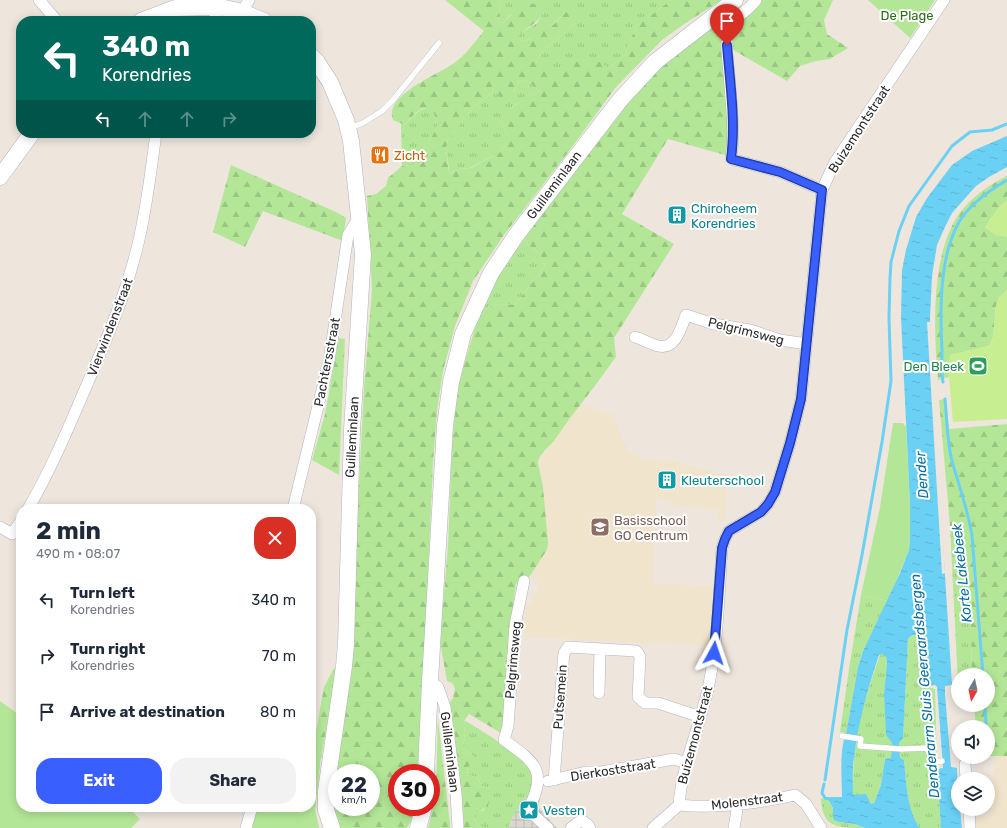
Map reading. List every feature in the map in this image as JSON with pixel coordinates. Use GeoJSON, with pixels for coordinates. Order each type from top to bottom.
{"type":"FeatureCollection","features":[{"type":"Feature","properties":{"kind":"main road","name":"Guilleminlaan"},"geometry":{"type":"LineString","coordinates":[[426,764],[446,419],[451,382],[463,334],[491,273],[517,234],[620,100],[654,62],[721,6],[736,0]]}},
{"type":"Feature","properties":{"kind":"main road"},"geometry":{"type":"LineString","coordinates":[[154,16],[175,8],[220,6],[245,6],[258,16]]}},
{"type":"Feature","properties":{"kind":"main road","name":"Guilleminlaan"},"geometry":{"type":"LineString","coordinates":[[316,61],[330,82],[348,128],[351,141],[360,216],[363,254],[352,430],[346,644],[326,791],[326,810],[332,828]]}},
{"type":"Feature","properties":{"kind":"main road"},"geometry":{"type":"LineString","coordinates":[[0,177],[28,138]]}},
{"type":"Feature","properties":{"kind":"main road"},"geometry":{"type":"LineString","coordinates":[[418,828],[421,816]]}},
{"type":"Feature","properties":{"kind":"street"},"geometry":{"type":"LineString","coordinates":[[39,0],[53,16]]}},
{"type":"Feature","properties":{"kind":"street"},"geometry":{"type":"LineString","coordinates":[[756,0],[739,15],[728,32],[727,45],[732,115],[733,160],[780,172],[822,190]]}},
{"type":"Feature","properties":{"kind":"street","name":"Buizemontstraat"},"geometry":{"type":"LineString","coordinates":[[679,805],[680,792],[687,763],[709,684],[714,653],[722,548],[729,531],[761,512],[775,492],[790,443],[801,399],[822,190],[835,162],[944,0]]}},
{"type":"Feature","properties":{"kind":"street"},"geometry":{"type":"LineString","coordinates":[[215,16],[220,6]]}},
{"type":"Feature","properties":{"kind":"street","name":"Vierwindenstraat"},"geometry":{"type":"LineString","coordinates":[[31,504],[45,479],[68,431],[125,292],[138,243],[150,181],[155,138]]}},
{"type":"Feature","properties":{"kind":"street","name":"Pachtersstraat"},"geometry":{"type":"LineString","coordinates":[[294,504],[329,361],[348,235],[360,216]]}},
{"type":"Feature","properties":{"kind":"street","name":"Pelgrimsweg"},"geometry":{"type":"LineString","coordinates":[[641,336],[659,346],[665,347],[677,338],[682,314],[714,324],[750,330],[780,340],[807,344]]}},
{"type":"Feature","properties":{"kind":"street"},"geometry":{"type":"LineString","coordinates":[[0,527],[12,534],[16,529]]}},
{"type":"Feature","properties":{"kind":"street","name":"Pelgrimsweg"},"geometry":{"type":"LineString","coordinates":[[524,581],[515,625],[508,726],[504,740],[525,755],[534,766],[538,776],[538,782]]}},
{"type":"Feature","properties":{"kind":"street","name":"Putsemein"},"geometry":{"type":"LineString","coordinates":[[554,780],[564,653],[568,648],[636,651],[640,658],[638,697],[640,700],[645,703],[658,703],[701,717]]}},
{"type":"Feature","properties":{"kind":"street"},"geometry":{"type":"LineString","coordinates":[[599,693],[600,649]]}},
{"type":"Feature","properties":{"kind":"street","name":"Guilleminlaan"},"geometry":{"type":"LineString","coordinates":[[430,681],[438,687],[445,707],[456,794],[458,828]]}},
{"type":"Feature","properties":{"kind":"street","name":"Dierkoststraat"},"geometry":{"type":"LineString","coordinates":[[538,782],[554,780],[586,772],[601,772],[674,759],[687,763]]}},
{"type":"Feature","properties":{"kind":"street"},"geometry":{"type":"LineString","coordinates":[[964,764],[965,772]]}},
{"type":"Feature","properties":{"kind":"street"},"geometry":{"type":"LineString","coordinates":[[538,782],[535,796],[528,810],[548,828]]}},
{"type":"Feature","properties":{"kind":"street","name":"Molenstraat"},"geometry":{"type":"LineString","coordinates":[[679,805],[695,807],[738,804],[795,795],[806,804],[821,828]]}},
{"type":"Feature","properties":{"kind":"street"},"geometry":{"type":"LineString","coordinates":[[734,828],[738,804]]}},
{"type":"Feature","properties":{"kind":"street"},"geometry":{"type":"LineString","coordinates":[[653,828],[679,805]]}},
{"type":"Feature","properties":{"kind":"street"},"geometry":{"type":"LineString","coordinates":[[246,828],[251,812]]}},
{"type":"Feature","properties":{"kind":"street"},"geometry":{"type":"LineString","coordinates":[[969,816],[970,828]]}},
{"type":"Feature","properties":{"kind":"street"},"geometry":{"type":"LineString","coordinates":[[571,828],[581,820],[590,828]]}},
{"type":"Feature","properties":{"kind":"lane"},"geometry":{"type":"LineString","coordinates":[[348,128],[363,123],[382,112],[439,43]]}},
{"type":"Feature","properties":{"kind":"lane"},"geometry":{"type":"LineString","coordinates":[[842,736],[861,739],[860,746],[890,749],[926,748],[936,762],[942,762]]}},
{"type":"Feature","properties":{"kind":"shaded area","name":"Basisschool GO Centrum"},"geometry":{"type":"Polygon","coordinates":[[[580,404],[614,415],[624,443],[631,453],[644,459],[680,462],[726,475],[725,520],[718,521],[718,510],[678,506],[656,498],[653,583],[713,586],[709,646],[524,637],[526,608],[537,594],[538,581],[529,577],[547,550],[548,543],[543,487],[538,463],[544,451],[554,441],[580,404]]]}},
{"type":"Feature","properties":{"kind":"shaded area"},"geometry":{"type":"Polygon","coordinates":[[[996,756],[1007,756],[1007,828],[974,828],[974,816],[995,816],[996,756]]]}},
{"type":"Feature","properties":{"kind":"shaded area","name":"Vesten"},"geometry":{"type":"Polygon","coordinates":[[[529,793],[540,799],[538,807],[557,828],[508,828],[514,815],[529,793]]]}},
{"type":"Feature","properties":{"kind":"green space"},"geometry":{"type":"Polygon","coordinates":[[[445,0],[501,0],[498,22],[503,23],[521,8],[532,4],[545,6],[542,16],[519,35],[521,41],[530,39],[554,24],[566,12],[578,8],[580,13],[579,20],[545,49],[537,59],[536,65],[561,74],[576,62],[600,62],[609,68],[625,55],[637,26],[671,0],[722,0],[662,40],[616,87],[504,235],[473,281],[455,326],[443,371],[437,411],[433,463],[419,764],[388,764],[388,816],[412,816],[407,828],[341,828],[336,816],[380,816],[380,764],[336,764],[354,583],[364,387],[372,290],[367,196],[376,194],[386,186],[388,178],[402,166],[419,164],[428,160],[428,144],[438,125],[433,111],[426,108],[420,110],[405,125],[393,120],[392,111],[396,102],[404,94],[458,60],[484,31],[445,0]],[[525,80],[519,82],[514,90],[507,96],[500,97],[494,91],[472,108],[448,140],[446,148],[449,174],[460,169],[471,168],[500,152],[509,138],[501,122],[504,116],[513,107],[540,91],[525,80]]]}},
{"type":"Feature","properties":{"kind":"green space"},"geometry":{"type":"Polygon","coordinates":[[[501,0],[671,0],[637,26],[625,55],[609,68],[561,75],[536,65],[537,59],[545,49],[579,20],[566,12],[540,34],[521,41],[518,35],[537,23],[544,12],[510,15],[503,23],[498,22],[501,0]]]}},
{"type":"Feature","properties":{"kind":"green space"},"geometry":{"type":"Polygon","coordinates":[[[760,0],[833,0],[824,20],[827,34],[848,48],[830,59],[816,61],[800,66],[787,81],[735,51],[730,45],[735,25],[760,0]]]}},
{"type":"Feature","properties":{"kind":"green space","name":"De Plage"},"geometry":{"type":"Polygon","coordinates":[[[868,0],[935,0],[910,38],[868,0]]]}},
{"type":"Feature","properties":{"kind":"green space"},"geometry":{"type":"Polygon","coordinates":[[[716,25],[724,31],[729,147],[725,155],[668,139],[622,214],[674,244],[614,338],[616,357],[554,441],[539,458],[538,463],[543,487],[548,543],[547,550],[529,577],[522,577],[516,584],[513,605],[506,717],[501,733],[469,714],[464,721],[465,734],[463,748],[474,757],[474,762],[468,767],[467,775],[477,777],[482,786],[490,788],[493,793],[483,810],[476,813],[474,820],[479,828],[464,828],[462,798],[449,704],[453,698],[455,688],[452,683],[447,681],[440,642],[448,546],[452,444],[456,401],[460,378],[480,311],[497,304],[515,305],[545,266],[541,256],[523,239],[631,96],[664,65],[716,25]]]}},
{"type":"Feature","properties":{"kind":"green space"},"geometry":{"type":"Polygon","coordinates":[[[525,80],[540,91],[513,106],[501,122],[509,138],[500,152],[470,168],[460,169],[448,174],[449,170],[446,148],[448,140],[472,108],[494,91],[514,91],[519,82],[525,80]]]}},
{"type":"Feature","properties":{"kind":"green space"},"geometry":{"type":"Polygon","coordinates":[[[427,108],[433,111],[438,125],[428,144],[428,160],[419,164],[402,166],[401,123],[405,125],[417,112],[427,108]]]}},
{"type":"Feature","properties":{"kind":"green space"},"geometry":{"type":"Polygon","coordinates":[[[231,165],[346,218],[343,241],[263,211],[245,247],[213,232],[231,165]]]}},
{"type":"Feature","properties":{"kind":"green space"},"geometry":{"type":"Polygon","coordinates":[[[1007,176],[1007,201],[998,209],[985,227],[996,235],[1007,237],[1007,290],[999,298],[996,306],[993,337],[989,346],[950,355],[949,377],[938,380],[935,323],[937,281],[945,243],[952,226],[968,203],[975,196],[1007,176]]]}},
{"type":"Feature","properties":{"kind":"green space"},"geometry":{"type":"Polygon","coordinates":[[[1007,201],[1007,237],[996,235],[985,227],[998,209],[1007,201]]]}},
{"type":"Feature","properties":{"kind":"green space"},"geometry":{"type":"Polygon","coordinates":[[[523,239],[541,256],[545,266],[515,305],[497,304],[480,311],[494,283],[523,239]]]}},
{"type":"Feature","properties":{"kind":"green space","name":"Den Bleek"},"geometry":{"type":"Polygon","coordinates":[[[1007,290],[1007,419],[953,422],[949,377],[950,355],[989,346],[993,337],[996,306],[999,298],[1007,290]]]}},
{"type":"Feature","properties":{"kind":"green space"},"geometry":{"type":"Polygon","coordinates":[[[339,338],[345,339],[339,475],[312,460],[325,414],[339,338]]]}},
{"type":"Feature","properties":{"kind":"green space"},"geometry":{"type":"Polygon","coordinates":[[[946,399],[949,429],[1007,424],[1007,756],[995,756],[995,720],[975,720],[975,712],[995,712],[995,668],[972,668],[970,601],[961,527],[950,526],[939,400],[946,399]]]}},
{"type":"Feature","properties":{"kind":"green space"},"geometry":{"type":"Polygon","coordinates":[[[893,423],[903,423],[906,427],[910,537],[909,550],[888,601],[861,595],[880,507],[893,423]]]}},
{"type":"Feature","properties":{"kind":"green space"},"geometry":{"type":"Polygon","coordinates":[[[950,526],[961,527],[970,601],[972,668],[957,668],[950,526]]]}},
{"type":"Feature","properties":{"kind":"green space"},"geometry":{"type":"Polygon","coordinates":[[[861,595],[888,601],[863,651],[858,667],[846,734],[840,732],[861,595]]]}},
{"type":"Feature","properties":{"kind":"green space"},"geometry":{"type":"Polygon","coordinates":[[[914,635],[918,635],[920,637],[925,686],[935,689],[937,769],[941,828],[920,828],[912,813],[908,796],[904,760],[900,758],[899,743],[903,738],[908,639],[914,635]]]}},
{"type":"Feature","properties":{"kind":"green space"},"geometry":{"type":"Polygon","coordinates":[[[882,654],[886,657],[887,662],[884,694],[892,743],[891,758],[885,759],[881,785],[874,803],[871,804],[853,796],[854,759],[855,746],[867,693],[880,655],[882,654]]]}},
{"type":"Feature","properties":{"kind":"green space"},"geometry":{"type":"Polygon","coordinates":[[[334,668],[337,670],[320,764],[316,801],[316,732],[324,687],[334,668]]]}},
{"type":"Feature","properties":{"kind":"green space"},"geometry":{"type":"Polygon","coordinates":[[[0,701],[16,712],[16,812],[133,812],[140,819],[131,828],[0,828],[0,701]]]}},
{"type":"Feature","properties":{"kind":"green space"},"geometry":{"type":"Polygon","coordinates":[[[438,719],[450,828],[428,828],[432,816],[440,816],[440,764],[436,764],[438,719]]]}},
{"type":"Feature","properties":{"kind":"green space"},"geometry":{"type":"Polygon","coordinates":[[[464,720],[516,755],[525,763],[531,772],[533,784],[531,789],[527,798],[513,817],[508,828],[479,828],[474,820],[476,813],[484,810],[490,788],[482,786],[477,777],[467,775],[468,767],[474,757],[463,748],[465,734],[464,720]]]}},
{"type":"Feature","properties":{"kind":"green space"},"geometry":{"type":"Polygon","coordinates":[[[316,764],[320,764],[316,801],[316,764]]]}},
{"type":"Feature","properties":{"kind":"green space"},"geometry":{"type":"Polygon","coordinates":[[[821,798],[828,799],[833,808],[833,817],[839,822],[855,824],[865,828],[846,828],[828,821],[824,815],[821,798]]]}},
{"type":"Feature","properties":{"kind":"green space"},"geometry":{"type":"Polygon","coordinates":[[[256,812],[315,812],[319,828],[252,828],[256,812]]]}},
{"type":"Feature","properties":{"kind":"green space"},"geometry":{"type":"Polygon","coordinates":[[[299,812],[315,812],[319,828],[299,812]]]}},
{"type":"Feature","properties":{"kind":"water"},"geometry":{"type":"Polygon","coordinates":[[[1007,136],[1007,167],[976,186],[952,213],[937,245],[932,276],[930,319],[931,357],[951,669],[951,685],[945,686],[945,694],[951,767],[957,768],[957,772],[951,772],[951,816],[961,816],[962,828],[941,828],[937,769],[943,768],[937,687],[935,685],[925,686],[921,637],[916,635],[908,639],[903,738],[899,743],[900,758],[904,760],[912,813],[920,828],[865,828],[855,824],[834,820],[833,808],[828,799],[831,797],[842,797],[842,748],[846,734],[858,667],[863,651],[900,573],[909,550],[910,504],[901,318],[902,270],[906,250],[916,217],[927,198],[952,165],[972,151],[1007,136]],[[882,654],[879,655],[864,706],[853,763],[853,795],[866,794],[871,804],[874,803],[881,785],[885,759],[891,758],[892,743],[886,735],[884,694],[887,662],[886,657],[882,654]]]}},
{"type":"Feature","properties":{"kind":"pier"},"geometry":{"type":"Polygon","coordinates":[[[927,322],[930,322],[945,573],[942,574],[927,322]]]}},
{"type":"Feature","properties":{"kind":"waterway"},"geometry":{"type":"LineString","coordinates":[[825,780],[847,630],[882,442],[891,381],[889,318],[890,278],[891,262],[899,231],[909,206],[952,146],[970,132],[992,130],[1007,124]]}},
{"type":"Feature","properties":{"kind":"waterway","name":"Korte Lakebeek"},"geometry":{"type":"LineString","coordinates":[[943,382],[941,319],[942,285],[944,268],[952,236],[959,222],[968,210],[987,193],[1007,180]]}},
{"type":"Feature","properties":{"kind":"waterway","name":"Korte Lakebeek"},"geometry":{"type":"LineString","coordinates":[[945,399],[950,453],[966,507],[972,536],[982,668]]}},
{"type":"Feature","properties":{"kind":"waterway","name":"Korte Lakebeek"},"geometry":{"type":"LineString","coordinates":[[985,712],[986,720]]}},
{"type":"Feature","properties":{"kind":"waterway"},"geometry":{"type":"LineString","coordinates":[[824,784],[822,793],[825,798],[830,799]]}},
{"type":"Feature","properties":{"kind":"place","name":"Zicht"},"geometry":{"type":"Point","coordinates":[380,155]}},
{"type":"Feature","properties":{"kind":"place","name":"Chiroheem Korendries"},"geometry":{"type":"Point","coordinates":[677,215]}},
{"type":"Feature","properties":{"kind":"place","name":"Den Bleek"},"geometry":{"type":"Point","coordinates":[978,366]}},
{"type":"Feature","properties":{"kind":"place","name":"Kleuterschool"},"geometry":{"type":"Point","coordinates":[667,480]}},
{"type":"Feature","properties":{"kind":"place","name":"Basisschool GO Centrum"},"geometry":{"type":"Point","coordinates":[600,527]}},
{"type":"Feature","properties":{"kind":"place","name":"Vesten"},"geometry":{"type":"Point","coordinates":[529,810]}},
{"type":"Feature","properties":{"kind":"route"},"geometry":{"type":"LineString","coordinates":[[714,653],[722,548],[725,539],[729,531],[761,512],[775,492],[790,443],[801,399],[818,216],[822,190],[780,172],[745,164],[731,159],[733,146],[732,115],[727,45]]}},
{"type":"Feature","properties":{"kind":"water label","name":"Dender"},"geometry":{"type":"Point","coordinates":[922,475]}},
{"type":"Feature","properties":{"kind":"water label","name":"Denderarm Sluis Geeraardsbergen"},"geometry":{"type":"Point","coordinates":[925,686]}}]}
